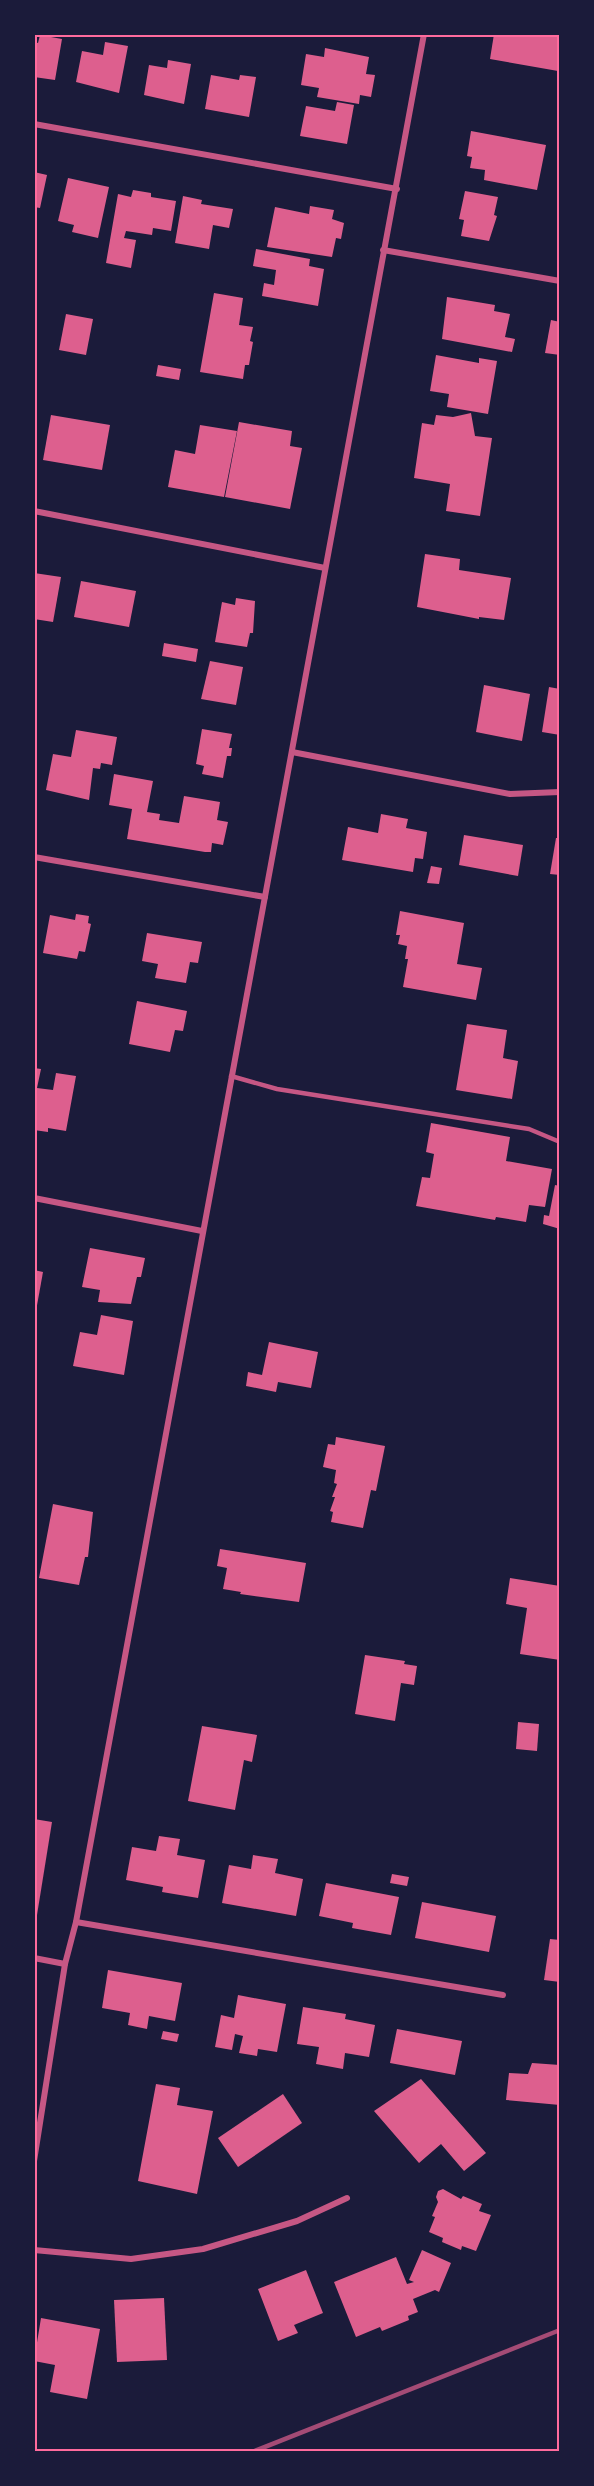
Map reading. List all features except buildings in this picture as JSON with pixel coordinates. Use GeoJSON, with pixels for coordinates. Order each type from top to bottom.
{"type":"FeatureCollection","features":[{"type":"Feature","properties":{"kind":"street"},"geometry":{"type":"LineString","coordinates":[[34,2161],[65,1964],[76,1922],[424,34]]}},
{"type":"Feature","properties":{"kind":"street"},"geometry":{"type":"LineString","coordinates":[[34,124],[396,189]]}},
{"type":"Feature","properties":{"kind":"street"},"geometry":{"type":"LineString","coordinates":[[383,250],[560,281]]}},
{"type":"Feature","properties":{"kind":"street"},"geometry":{"type":"LineString","coordinates":[[34,511],[324,568]]}},
{"type":"Feature","properties":{"kind":"street"},"geometry":{"type":"LineString","coordinates":[[292,752],[510,794],[560,792]]}},
{"type":"Feature","properties":{"kind":"street"},"geometry":{"type":"LineString","coordinates":[[34,857],[265,897]]}},
{"type":"Feature","properties":{"kind":"street"},"geometry":{"type":"LineString","coordinates":[[34,1198],[202,1231]]}},
{"type":"Feature","properties":{"kind":"street"},"geometry":{"type":"LineString","coordinates":[[76,1922],[503,1995]]}},
{"type":"Feature","properties":{"kind":"street"},"geometry":{"type":"LineString","coordinates":[[34,1958],[65,1964]]}},
{"type":"Feature","properties":{"kind":"street"},"geometry":{"type":"LineString","coordinates":[[34,2250],[131,2259],[203,2249],[297,2221],[347,2198]]}},
{"type":"Feature","properties":{"kind":"lane"},"geometry":{"type":"LineString","coordinates":[[231,1076],[277,1089],[530,1129],[560,1142]]}},
{"type":"Feature","properties":{"kind":"railway"},"geometry":{"type":"LineString","coordinates":[[252,2452],[560,2330]]}}]}
